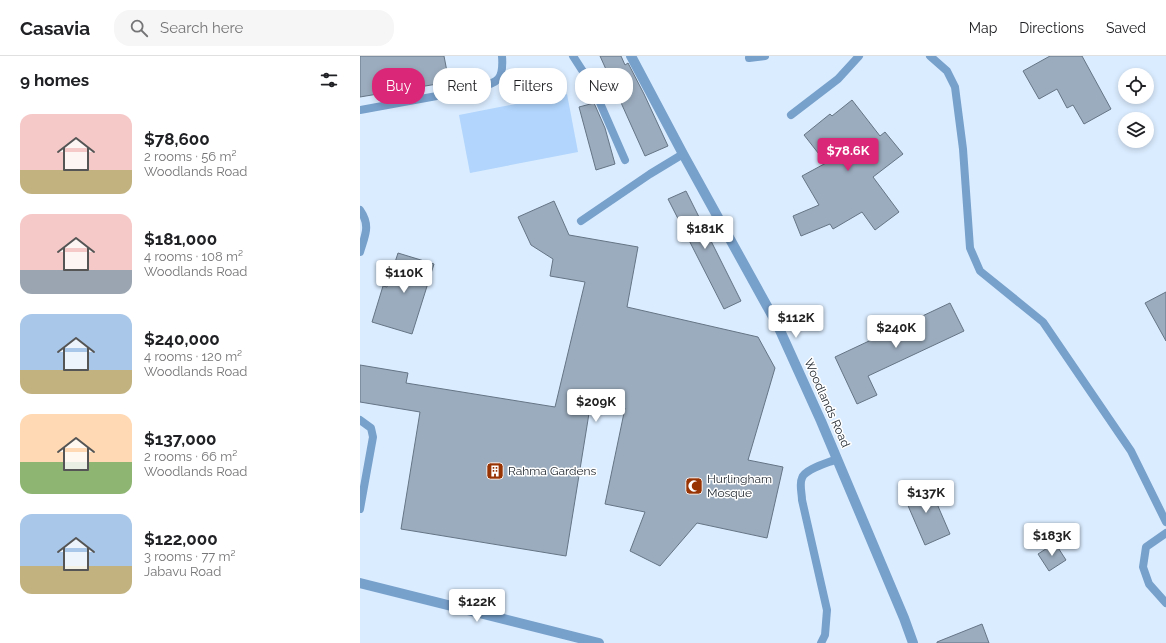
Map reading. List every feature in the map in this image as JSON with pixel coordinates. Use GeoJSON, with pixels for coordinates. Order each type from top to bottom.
{"type":"FeatureCollection","features":[{"type":"Feature","properties":{"kind":"street","name":"Woodlands Road"},"geometry":{"type":"LineString","coordinates":[[631,56],[778,326],[821,421],[904,618],[913,643]]}},
{"type":"Feature","properties":{"kind":"street"},"geometry":{"type":"LineString","coordinates":[[360,583],[592,642]]}},
{"type":"Feature","properties":{"kind":"lane"},"geometry":{"type":"LineString","coordinates":[[360,110],[474,89],[490,84],[500,77],[503,69],[502,56]]}},
{"type":"Feature","properties":{"kind":"lane"},"geometry":{"type":"LineString","coordinates":[[573,56],[592,87],[625,160]]}},
{"type":"Feature","properties":{"kind":"lane"},"geometry":{"type":"LineString","coordinates":[[749,58],[765,56]]}},
{"type":"Feature","properties":{"kind":"lane"},"geometry":{"type":"LineString","coordinates":[[791,115],[838,79],[859,56]]}},
{"type":"Feature","properties":{"kind":"lane"},"geometry":{"type":"LineString","coordinates":[[930,56],[947,71],[954,87],[963,149],[970,248],[980,271],[1044,322],[1131,451],[1166,522]]}},
{"type":"Feature","properties":{"kind":"lane"},"geometry":{"type":"LineString","coordinates":[[582,221],[650,174],[683,154]]}},
{"type":"Feature","properties":{"kind":"lane"},"geometry":{"type":"LineString","coordinates":[[360,210],[366,218],[366,230],[360,252]]}},
{"type":"Feature","properties":{"kind":"lane"},"geometry":{"type":"LineString","coordinates":[[360,420],[371,428],[373,437],[360,509]]}},
{"type":"Feature","properties":{"kind":"lane"},"geometry":{"type":"LineString","coordinates":[[822,643],[825,635],[827,610],[802,500],[801,482],[802,477],[807,472],[837,459]]}},
{"type":"Feature","properties":{"kind":"lane"},"geometry":{"type":"LineString","coordinates":[[1166,533],[1146,547],[1143,567],[1149,584],[1166,603]]}},
{"type":"Feature","properties":{"kind":"shaded area"},"geometry":{"type":"Polygon","coordinates":[[[567,94],[578,152],[470,173],[459,115],[516,104],[567,104],[567,94]]]}},
{"type":"Feature","properties":{"kind":"building"},"geometry":{"type":"Polygon","coordinates":[[[360,56],[444,56],[446,68],[433,68],[433,85],[425,86],[425,68],[372,68],[372,95],[360,97],[360,56]]]}},
{"type":"Feature","properties":{"kind":"building"},"geometry":{"type":"Polygon","coordinates":[[[600,56],[621,56],[625,65],[628,63],[631,68],[605,68],[600,56]]]}},
{"type":"Feature","properties":{"kind":"building"},"geometry":{"type":"Polygon","coordinates":[[[1050,56],[1082,56],[1111,109],[1084,124],[1073,105],[1067,108],[1057,89],[1039,99],[1023,71],[1050,56]]]}},
{"type":"Feature","properties":{"kind":"building"},"geometry":{"type":"Polygon","coordinates":[[[633,73],[668,146],[645,156],[622,104],[633,104],[633,73]]]}},
{"type":"Feature","properties":{"kind":"building"},"geometry":{"type":"Polygon","coordinates":[[[852,100],[880,136],[885,132],[903,154],[873,177],[899,212],[875,230],[862,212],[833,229],[830,224],[801,236],[793,216],[819,205],[802,176],[826,163],[804,135],[830,114],[832,116],[852,100]]]}},
{"type":"Feature","properties":{"kind":"building"},"geometry":{"type":"Polygon","coordinates":[[[594,104],[605,128],[615,164],[596,170],[579,107],[594,104]]]}},
{"type":"Feature","properties":{"kind":"building"},"geometry":{"type":"Polygon","coordinates":[[[686,191],[741,301],[724,309],[668,199],[686,191]]]}},
{"type":"Feature","properties":{"kind":"building"},"geometry":{"type":"Polygon","coordinates":[[[554,201],[569,235],[638,247],[627,307],[758,337],[775,368],[748,460],[783,467],[767,538],[697,523],[660,566],[630,551],[645,512],[605,504],[625,408],[591,401],[566,556],[401,529],[420,412],[360,402],[360,365],[408,373],[406,383],[555,407],[585,282],[550,276],[553,259],[531,245],[518,217],[554,201]]]}},
{"type":"Feature","properties":{"kind":"building"},"geometry":{"type":"Polygon","coordinates":[[[398,253],[434,264],[412,334],[372,322],[383,286],[387,287],[398,253]]]}},
{"type":"Feature","properties":{"kind":"building"},"geometry":{"type":"Polygon","coordinates":[[[1166,292],[1166,341],[1145,303],[1166,292]]]}},
{"type":"Feature","properties":{"kind":"building"},"geometry":{"type":"Polygon","coordinates":[[[950,303],[964,331],[868,376],[877,395],[857,404],[835,357],[950,303]]]}},
{"type":"Feature","properties":{"kind":"building"},"geometry":{"type":"Polygon","coordinates":[[[928,483],[950,534],[925,545],[903,494],[928,483]]]}},
{"type":"Feature","properties":{"kind":"building"},"geometry":{"type":"Polygon","coordinates":[[[1055,543],[1066,560],[1049,571],[1038,554],[1055,543]]]}},
{"type":"Feature","properties":{"kind":"building"},"geometry":{"type":"Polygon","coordinates":[[[982,624],[989,643],[937,643],[937,642],[982,624]]]}},
{"type":"Feature","properties":{"kind":"place","name":"Rahma Gardens"},"geometry":{"type":"Point","coordinates":[495,471]}},
{"type":"Feature","properties":{"kind":"place","name":"Hurlingham Mosque"},"geometry":{"type":"Point","coordinates":[694,486]}}]}
